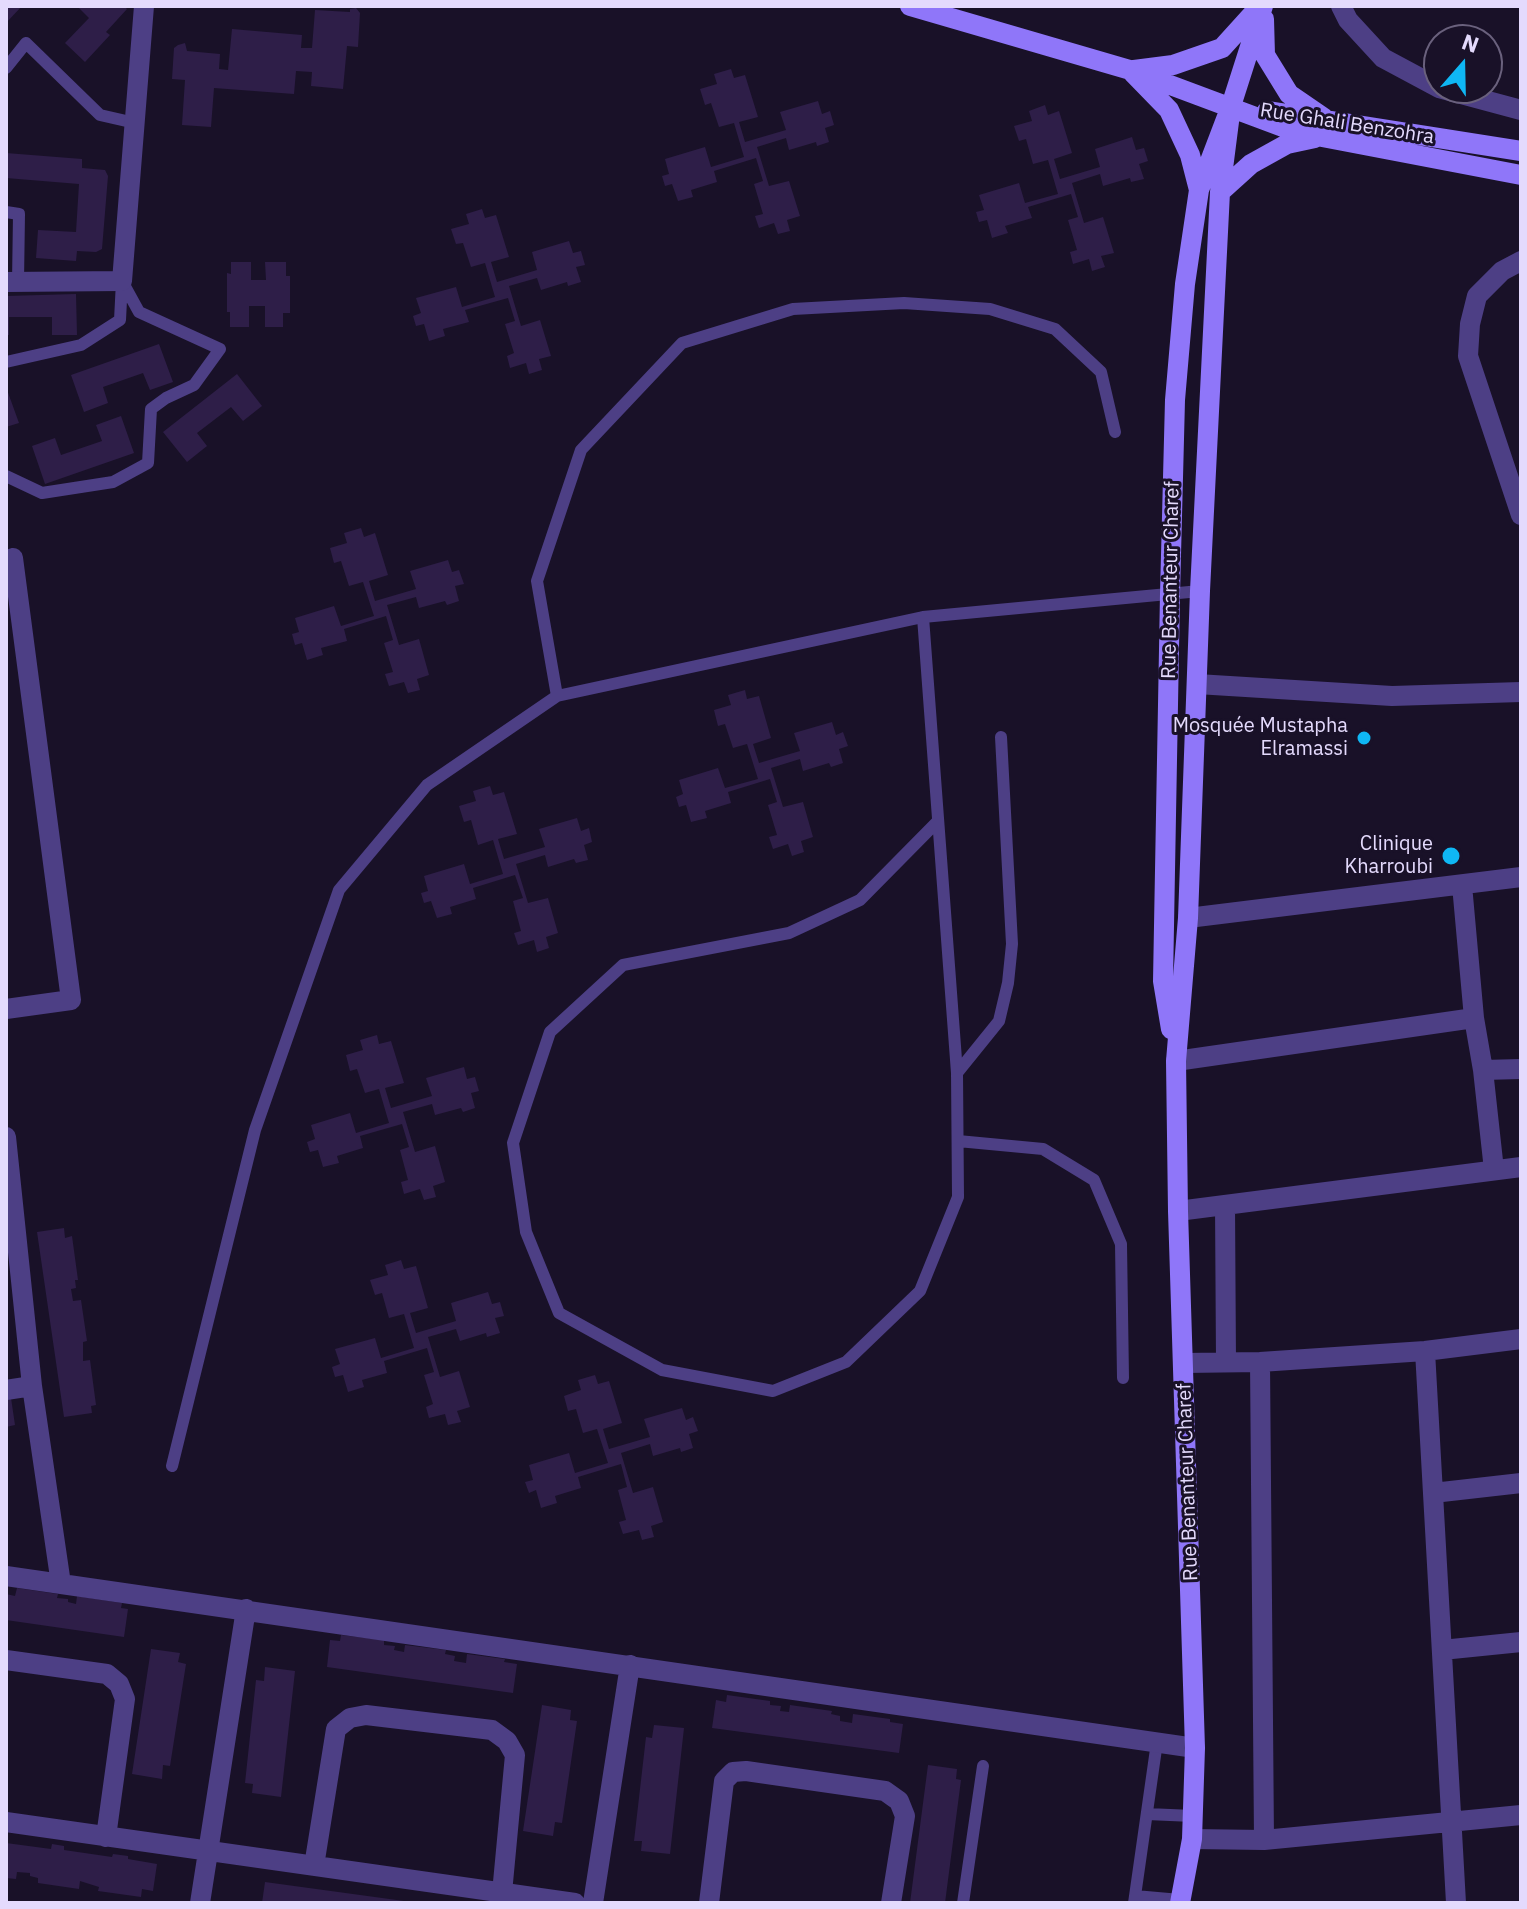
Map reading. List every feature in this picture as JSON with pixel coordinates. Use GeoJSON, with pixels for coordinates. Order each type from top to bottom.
{"type":"FeatureCollection","features":[{"type":"Feature","properties":{"kind":"main road","name":"Rue Ghali Benzohra"},"geometry":{"type":"LineString","coordinates":[[910,6],[1130,70],[1296,132],[1323,128],[1521,151]]}},
{"type":"Feature","properties":{"kind":"main road"},"geometry":{"type":"LineString","coordinates":[[1130,70],[1173,65],[1222,48],[1262,6]]}},
{"type":"Feature","properties":{"kind":"main road"},"geometry":{"type":"LineString","coordinates":[[1130,70],[1169,110],[1210,191],[1263,157],[1323,128],[1289,94],[1265,55],[1262,6]]}},
{"type":"Feature","properties":{"kind":"main road","name":"Rue Benanteur Charef"},"geometry":{"type":"LineString","coordinates":[[1176,1061],[1163,981],[1175,400],[1185,284],[1231,106],[1262,6]]}},
{"type":"Feature","properties":{"kind":"main road","name":"Rue Ghali Benzohra"},"geometry":{"type":"LineString","coordinates":[[1323,128],[1521,175]]}},
{"type":"Feature","properties":{"kind":"main road","name":"Rue Benanteur Charef"},"geometry":{"type":"LineString","coordinates":[[1180,1902],[1192,1839],[1195,1748],[1176,1061],[1188,918],[1210,191]]}},
{"type":"Feature","properties":{"kind":"street"},"geometry":{"type":"LineString","coordinates":[[12,282],[122,281],[144,6]]}},
{"type":"Feature","properties":{"kind":"street"},"geometry":{"type":"LineString","coordinates":[[1341,6],[1348,20],[1383,58],[1423,79]]}},
{"type":"Feature","properties":{"kind":"street"},"geometry":{"type":"LineString","coordinates":[[1493,104],[1521,110]]}},
{"type":"Feature","properties":{"kind":"street"},"geometry":{"type":"LineString","coordinates":[[1521,261],[1502,271],[1477,296],[1470,324],[1468,356],[1521,515]]}},
{"type":"Feature","properties":{"kind":"street"},"geometry":{"type":"LineString","coordinates":[[6,1009],[71,1000],[13,558]]}},
{"type":"Feature","properties":{"kind":"street"},"geometry":{"type":"LineString","coordinates":[[1197,684],[1392,696],[1521,692]]}},
{"type":"Feature","properties":{"kind":"street"},"geometry":{"type":"LineString","coordinates":[[1188,918],[1521,877]]}},
{"type":"Feature","properties":{"kind":"street"},"geometry":{"type":"LineString","coordinates":[[1462,885],[1474,1018],[1494,1170]]}},
{"type":"Feature","properties":{"kind":"street"},"geometry":{"type":"LineString","coordinates":[[1176,1061],[1474,1018]]}},
{"type":"Feature","properties":{"kind":"street"},"geometry":{"type":"LineString","coordinates":[[1483,1070],[1521,1069]]}},
{"type":"Feature","properties":{"kind":"street"},"geometry":{"type":"LineString","coordinates":[[6,1137],[11,1228],[61,1584]]}},
{"type":"Feature","properties":{"kind":"street"},"geometry":{"type":"LineString","coordinates":[[1178,1211],[1521,1167]]}},
{"type":"Feature","properties":{"kind":"street"},"geometry":{"type":"LineString","coordinates":[[1225,1205],[1226,1362]]}},
{"type":"Feature","properties":{"kind":"street"},"geometry":{"type":"LineString","coordinates":[[1184,1363],[1260,1362],[1425,1351],[1521,1339]]}},
{"type":"Feature","properties":{"kind":"street"},"geometry":{"type":"LineString","coordinates":[[1425,1351],[1456,1903]]}},
{"type":"Feature","properties":{"kind":"street"},"geometry":{"type":"LineString","coordinates":[[1260,1362],[1264,1840]]}},
{"type":"Feature","properties":{"kind":"street"},"geometry":{"type":"LineString","coordinates":[[6,1390],[32,1386]]}},
{"type":"Feature","properties":{"kind":"street"},"geometry":{"type":"LineString","coordinates":[[1433,1493],[1521,1483]]}},
{"type":"Feature","properties":{"kind":"street"},"geometry":{"type":"LineString","coordinates":[[6,1576],[1195,1748]]}},
{"type":"Feature","properties":{"kind":"street"},"geometry":{"type":"LineString","coordinates":[[200,1903],[246,1609]]}},
{"type":"Feature","properties":{"kind":"street"},"geometry":{"type":"LineString","coordinates":[[1442,1650],[1521,1642]]}},
{"type":"Feature","properties":{"kind":"street"},"geometry":{"type":"LineString","coordinates":[[6,1660],[107,1674],[119,1684],[125,1699],[106,1837]]}},
{"type":"Feature","properties":{"kind":"street"},"geometry":{"type":"LineString","coordinates":[[593,1903],[630,1665]]}},
{"type":"Feature","properties":{"kind":"street"},"geometry":{"type":"LineString","coordinates":[[314,1866],[336,1729],[350,1718],[366,1715],[492,1730],[507,1741],[515,1755],[502,1893]]}},
{"type":"Feature","properties":{"kind":"street"},"geometry":{"type":"LineString","coordinates":[[709,1903],[724,1781],[733,1772],[746,1771],[885,1791],[899,1801],[905,1816],[891,1903]]}},
{"type":"Feature","properties":{"kind":"street"},"geometry":{"type":"LineString","coordinates":[[1192,1839],[1264,1840],[1521,1815]]}},
{"type":"Feature","properties":{"kind":"street"},"geometry":{"type":"LineString","coordinates":[[6,1822],[575,1903]]}},
{"type":"Feature","properties":{"kind":"lane"},"geometry":{"type":"LineString","coordinates":[[6,68],[26,43],[100,115],[135,123]]}},
{"type":"Feature","properties":{"kind":"lane"},"geometry":{"type":"LineString","coordinates":[[6,212],[19,214],[12,282]]}},
{"type":"Feature","properties":{"kind":"lane"},"geometry":{"type":"LineString","coordinates":[[6,362],[81,345],[120,320],[122,281]]}},
{"type":"Feature","properties":{"kind":"lane"},"geometry":{"type":"LineString","coordinates":[[6,476],[42,493],[113,482],[148,463],[151,409],[194,385],[220,349],[139,312],[122,281]]}},
{"type":"Feature","properties":{"kind":"lane"},"geometry":{"type":"LineString","coordinates":[[557,696],[537,581],[581,450],[682,343],[793,309],[904,303],[990,309],[1055,329],[1101,372],[1115,432]]}},
{"type":"Feature","properties":{"kind":"lane"},"geometry":{"type":"LineString","coordinates":[[172,1466],[255,1130],[339,890],[427,785],[557,696],[923,617],[1200,591]]}},
{"type":"Feature","properties":{"kind":"lane"},"geometry":{"type":"LineString","coordinates":[[923,617],[957,1073],[958,1197],[920,1291],[846,1362],[773,1391],[662,1370],[559,1313],[526,1232],[513,1143],[550,1032],[623,965],[789,933],[860,900],[938,821]]}},
{"type":"Feature","properties":{"kind":"lane"},"geometry":{"type":"LineString","coordinates":[[957,1073],[999,1021],[1008,983],[1012,944],[1001,737]]}},
{"type":"Feature","properties":{"kind":"lane"},"geometry":{"type":"LineString","coordinates":[[958,1141],[1043,1149],[1094,1180],[1121,1244],[1123,1378]]}},
{"type":"Feature","properties":{"kind":"lane"},"geometry":{"type":"LineString","coordinates":[[1157,1742],[1135,1899],[1180,1902]]}},
{"type":"Feature","properties":{"kind":"lane"},"geometry":{"type":"LineString","coordinates":[[963,1903],[983,1766]]}},
{"type":"Feature","properties":{"kind":"lane"},"geometry":{"type":"LineString","coordinates":[[1147,1814],[1193,1816]]}},
{"type":"Feature","properties":{"kind":"building"},"geometry":{"type":"Polygon","coordinates":[[[6,6],[22,6],[6,23],[6,6]]]}},
{"type":"Feature","properties":{"kind":"building"},"geometry":{"type":"Polygon","coordinates":[[[77,6],[124,6],[127,9],[106,32],[110,35],[85,62],[65,43],[89,18],[77,6]]]}},
{"type":"Feature","properties":{"kind":"building"},"geometry":{"type":"Polygon","coordinates":[[[356,8],[360,13],[358,47],[347,46],[343,89],[311,86],[312,72],[296,71],[294,94],[214,88],[211,127],[182,125],[185,80],[172,79],[174,48],[178,45],[185,43],[187,51],[220,54],[219,69],[228,70],[232,29],[302,35],[301,48],[312,48],[315,10],[350,12],[350,9],[356,8]]]}},
{"type":"Feature","properties":{"kind":"building"},"geometry":{"type":"Polygon","coordinates":[[[731,69],[734,78],[745,75],[758,117],[739,122],[745,142],[786,130],[780,112],[818,101],[822,114],[830,111],[834,125],[825,128],[829,142],[817,146],[816,142],[789,150],[786,138],[757,147],[769,186],[789,181],[800,216],[787,220],[790,231],[778,234],[774,223],[759,228],[755,216],[763,214],[754,184],[763,181],[756,158],[714,171],[717,182],[691,190],[693,197],[678,201],[672,184],[665,186],[662,176],[669,174],[665,159],[705,147],[711,167],[744,157],[734,123],[719,127],[711,103],[705,105],[700,89],[717,84],[714,74],[731,69]]]}},
{"type":"Feature","properties":{"kind":"building"},"geometry":{"type":"Polygon","coordinates":[[[1045,105],[1048,115],[1059,111],[1072,153],[1054,159],[1060,179],[1100,167],[1095,149],[1132,137],[1136,150],[1144,148],[1148,161],[1139,164],[1144,179],[1131,182],[1130,178],[1103,186],[1100,174],[1072,183],[1084,223],[1103,217],[1114,253],[1101,256],[1105,267],[1092,271],[1089,259],[1073,264],[1070,252],[1077,250],[1068,220],[1078,217],[1071,194],[1028,207],[1032,218],[1005,226],[1008,233],[992,238],[987,220],[979,222],[976,212],[984,210],[979,195],[1019,183],[1025,203],[1058,194],[1048,160],[1033,164],[1026,139],[1019,141],[1014,126],[1032,121],[1029,111],[1045,105]]]}},
{"type":"Feature","properties":{"kind":"building"},"geometry":{"type":"Polygon","coordinates":[[[6,153],[82,159],[82,168],[105,170],[108,176],[102,249],[96,252],[77,251],[76,261],[36,258],[38,230],[76,232],[79,184],[6,178],[6,153]]]}},
{"type":"Feature","properties":{"kind":"building"},"geometry":{"type":"Polygon","coordinates":[[[482,209],[485,218],[496,215],[509,257],[491,262],[497,282],[537,270],[532,252],[569,241],[573,253],[581,251],[585,265],[576,267],[581,282],[568,286],[567,282],[541,290],[537,278],[509,286],[521,326],[540,320],[551,356],[539,359],[542,370],[529,374],[526,363],[510,368],[507,356],[514,353],[505,324],[515,321],[508,298],[465,310],[469,322],[443,329],[445,336],[429,341],[424,324],[416,326],[413,316],[421,313],[416,298],[456,287],[462,307],[495,297],[485,263],[471,267],[463,243],[456,244],[451,229],[469,224],[466,214],[482,209]]]}},
{"type":"Feature","properties":{"kind":"building"},"geometry":{"type":"Polygon","coordinates":[[[231,262],[251,262],[251,280],[266,280],[265,262],[286,262],[286,276],[290,276],[290,313],[283,313],[283,327],[265,327],[265,306],[249,306],[249,327],[230,327],[227,273],[231,274],[231,262]]]}},
{"type":"Feature","properties":{"kind":"building"},"geometry":{"type":"Polygon","coordinates":[[[76,294],[77,335],[52,335],[52,317],[9,317],[9,335],[6,335],[6,296],[76,294]]]}},
{"type":"Feature","properties":{"kind":"building"},"geometry":{"type":"Polygon","coordinates":[[[159,344],[173,382],[150,390],[143,373],[103,387],[108,403],[84,412],[71,375],[159,344]]]}},
{"type":"Feature","properties":{"kind":"building"},"geometry":{"type":"Polygon","coordinates":[[[237,374],[262,406],[243,421],[231,407],[197,433],[207,446],[187,462],[163,432],[237,374]]]}},
{"type":"Feature","properties":{"kind":"building"},"geometry":{"type":"Polygon","coordinates":[[[6,387],[19,423],[6,427],[6,387]]]}},
{"type":"Feature","properties":{"kind":"building"},"geometry":{"type":"Polygon","coordinates":[[[121,416],[134,453],[45,484],[32,446],[55,438],[61,455],[102,441],[96,425],[121,416]]]}},
{"type":"Feature","properties":{"kind":"building"},"geometry":{"type":"Polygon","coordinates":[[[361,528],[364,537],[375,533],[388,575],[369,581],[375,601],[416,589],[410,571],[448,560],[452,572],[459,570],[464,584],[455,586],[459,601],[447,605],[445,601],[419,608],[416,597],[387,605],[399,645],[419,639],[429,675],[417,679],[420,690],[408,693],[404,682],[389,686],[385,674],[393,672],[384,643],[393,640],[386,616],[344,629],[347,641],[321,648],[323,655],[307,660],[302,643],[295,645],[292,634],[299,632],[295,618],[334,606],[341,626],[374,616],[363,582],[349,586],[341,561],[334,563],[330,548],[347,543],[344,533],[361,528]]]}},
{"type":"Feature","properties":{"kind":"building"},"geometry":{"type":"Polygon","coordinates":[[[745,690],[747,699],[759,696],[771,738],[753,744],[759,763],[800,751],[794,733],[832,722],[836,735],[843,732],[848,746],[839,749],[843,763],[831,767],[829,763],[803,771],[800,759],[771,768],[783,807],[803,802],[813,837],[801,841],[804,852],[792,856],[788,844],[773,849],[769,837],[777,835],[768,805],[777,802],[770,779],[728,792],[731,803],[705,811],[707,818],[691,822],[686,805],[679,807],[676,797],[683,794],[679,780],[718,768],[725,788],[758,779],[747,744],[733,748],[725,724],[718,726],[714,710],[731,705],[728,695],[745,690]]]}},
{"type":"Feature","properties":{"kind":"building"},"geometry":{"type":"Polygon","coordinates":[[[490,786],[493,795],[504,792],[517,834],[498,839],[504,859],[545,847],[539,829],[577,818],[581,831],[589,828],[592,842],[584,845],[588,860],[576,863],[574,859],[548,867],[545,855],[516,864],[528,903],[548,898],[558,933],[546,937],[549,948],[537,952],[534,940],[518,945],[514,933],[521,931],[513,901],[523,898],[515,875],[473,888],[476,899],[450,907],[452,914],[437,918],[431,901],[424,903],[421,893],[428,891],[424,876],[464,864],[470,884],[503,874],[493,840],[478,845],[471,820],[464,822],[459,806],[476,801],[473,791],[490,786]]]}},
{"type":"Feature","properties":{"kind":"building"},"geometry":{"type":"Polygon","coordinates":[[[377,1035],[379,1044],[391,1041],[404,1083],[385,1088],[391,1108],[432,1096],[426,1078],[464,1067],[467,1079],[475,1077],[479,1091],[471,1093],[475,1108],[463,1112],[461,1108],[435,1115],[432,1104],[403,1112],[415,1152],[435,1146],[445,1182],[433,1186],[436,1197],[424,1200],[420,1189],[404,1194],[401,1182],[408,1180],[400,1150],[409,1147],[402,1124],[360,1136],[363,1148],[337,1156],[339,1163],[323,1167],[318,1150],[310,1152],[307,1142],[315,1139],[311,1125],[350,1113],[356,1133],[389,1123],[379,1089],[365,1093],[357,1069],[350,1071],[346,1055],[363,1050],[360,1040],[377,1035]]]}},
{"type":"Feature","properties":{"kind":"building"},"geometry":{"type":"Polygon","coordinates":[[[64,1228],[65,1238],[72,1236],[78,1280],[75,1280],[76,1288],[71,1289],[73,1301],[81,1300],[87,1341],[83,1342],[83,1361],[90,1360],[96,1405],[91,1406],[92,1413],[64,1417],[37,1232],[64,1228]]]}},
{"type":"Feature","properties":{"kind":"building"},"geometry":{"type":"Polygon","coordinates":[[[401,1260],[404,1269],[416,1266],[428,1308],[410,1313],[416,1333],[456,1321],[451,1303],[488,1292],[492,1304],[500,1302],[504,1316],[495,1318],[500,1333],[487,1337],[486,1333],[460,1341],[456,1329],[428,1337],[440,1377],[459,1371],[470,1407],[457,1411],[461,1422],[448,1425],[445,1414],[429,1418],[426,1407],[433,1404],[424,1375],[434,1372],[427,1348],[384,1361],[387,1373],[362,1380],[364,1387],[348,1392],[343,1375],[335,1377],[332,1367],[340,1364],[335,1349],[375,1338],[381,1358],[414,1348],[404,1314],[389,1318],[382,1293],[375,1295],[370,1280],[388,1275],[385,1265],[401,1260]]]}},
{"type":"Feature","properties":{"kind":"building"},"geometry":{"type":"Polygon","coordinates":[[[595,1375],[598,1384],[609,1381],[622,1423],[603,1429],[609,1449],[650,1437],[644,1419],[682,1408],[686,1420],[693,1417],[698,1431],[689,1434],[693,1448],[681,1452],[680,1448],[653,1456],[650,1444],[621,1453],[633,1493],[653,1487],[663,1522],[651,1526],[654,1537],[642,1540],[639,1530],[623,1534],[619,1522],[626,1520],[618,1490],[627,1487],[621,1464],[578,1477],[581,1488],[555,1496],[557,1503],[541,1508],[536,1490],[529,1493],[525,1482],[533,1480],[529,1465],[569,1453],[575,1473],[608,1463],[597,1429],[583,1433],[576,1409],[568,1411],[564,1396],[581,1390],[578,1380],[595,1375]]]}},
{"type":"Feature","properties":{"kind":"building"},"geometry":{"type":"Polygon","coordinates":[[[11,1398],[15,1425],[6,1427],[6,1399],[11,1398]]]}},
{"type":"Feature","properties":{"kind":"building"},"geometry":{"type":"Polygon","coordinates":[[[17,1588],[58,1594],[57,1598],[76,1604],[77,1596],[122,1603],[121,1608],[128,1609],[124,1637],[6,1620],[6,1594],[15,1596],[17,1588]]]}},
{"type":"Feature","properties":{"kind":"building"},"geometry":{"type":"Polygon","coordinates":[[[341,1635],[384,1640],[384,1645],[395,1646],[394,1650],[404,1652],[405,1645],[446,1650],[445,1654],[455,1656],[454,1661],[466,1663],[467,1654],[505,1659],[504,1662],[517,1664],[513,1693],[327,1667],[330,1640],[340,1641],[341,1635]]]}},
{"type":"Feature","properties":{"kind":"building"},"geometry":{"type":"Polygon","coordinates":[[[151,1649],[180,1653],[178,1662],[186,1664],[170,1766],[163,1765],[162,1779],[132,1774],[151,1649]]]}},
{"type":"Feature","properties":{"kind":"building"},"geometry":{"type":"Polygon","coordinates":[[[265,1667],[295,1671],[281,1797],[252,1793],[253,1784],[245,1783],[256,1680],[264,1681],[265,1667]]]}},
{"type":"Feature","properties":{"kind":"building"},"geometry":{"type":"Polygon","coordinates":[[[727,1695],[770,1701],[770,1705],[781,1706],[780,1711],[789,1712],[790,1705],[832,1711],[831,1714],[840,1716],[840,1721],[852,1723],[853,1714],[890,1719],[890,1722],[903,1724],[899,1753],[712,1728],[716,1700],[726,1702],[727,1695]]]}},
{"type":"Feature","properties":{"kind":"building"},"geometry":{"type":"Polygon","coordinates":[[[542,1705],[571,1710],[570,1720],[577,1721],[562,1823],[555,1822],[553,1836],[523,1831],[542,1705]]]}},
{"type":"Feature","properties":{"kind":"building"},"geometry":{"type":"Polygon","coordinates":[[[654,1725],[684,1728],[670,1854],[641,1851],[642,1841],[634,1841],[646,1737],[652,1738],[654,1725]]]}},
{"type":"Feature","properties":{"kind":"building"},"geometry":{"type":"Polygon","coordinates":[[[928,1765],[957,1769],[956,1779],[961,1780],[945,1903],[910,1903],[928,1765]]]}},
{"type":"Feature","properties":{"kind":"building"},"geometry":{"type":"Polygon","coordinates":[[[6,1843],[51,1849],[52,1844],[64,1846],[64,1850],[112,1857],[113,1854],[128,1856],[128,1859],[157,1864],[153,1891],[142,1889],[141,1897],[98,1891],[99,1887],[80,1881],[79,1889],[38,1883],[38,1878],[30,1876],[30,1873],[17,1872],[16,1879],[6,1878],[6,1843]]]}},
{"type":"Feature","properties":{"kind":"building"},"geometry":{"type":"Polygon","coordinates":[[[265,1882],[404,1901],[404,1903],[262,1903],[265,1882]]]}},
{"type":"Feature","properties":{"kind":"place","name":"Mosquée Mustapha Elramassi"},"geometry":{"type":"Point","coordinates":[1364,738]}},
{"type":"Feature","properties":{"kind":"place","name":"Clinique Kharroubi"},"geometry":{"type":"Point","coordinates":[1451,856]}}]}
